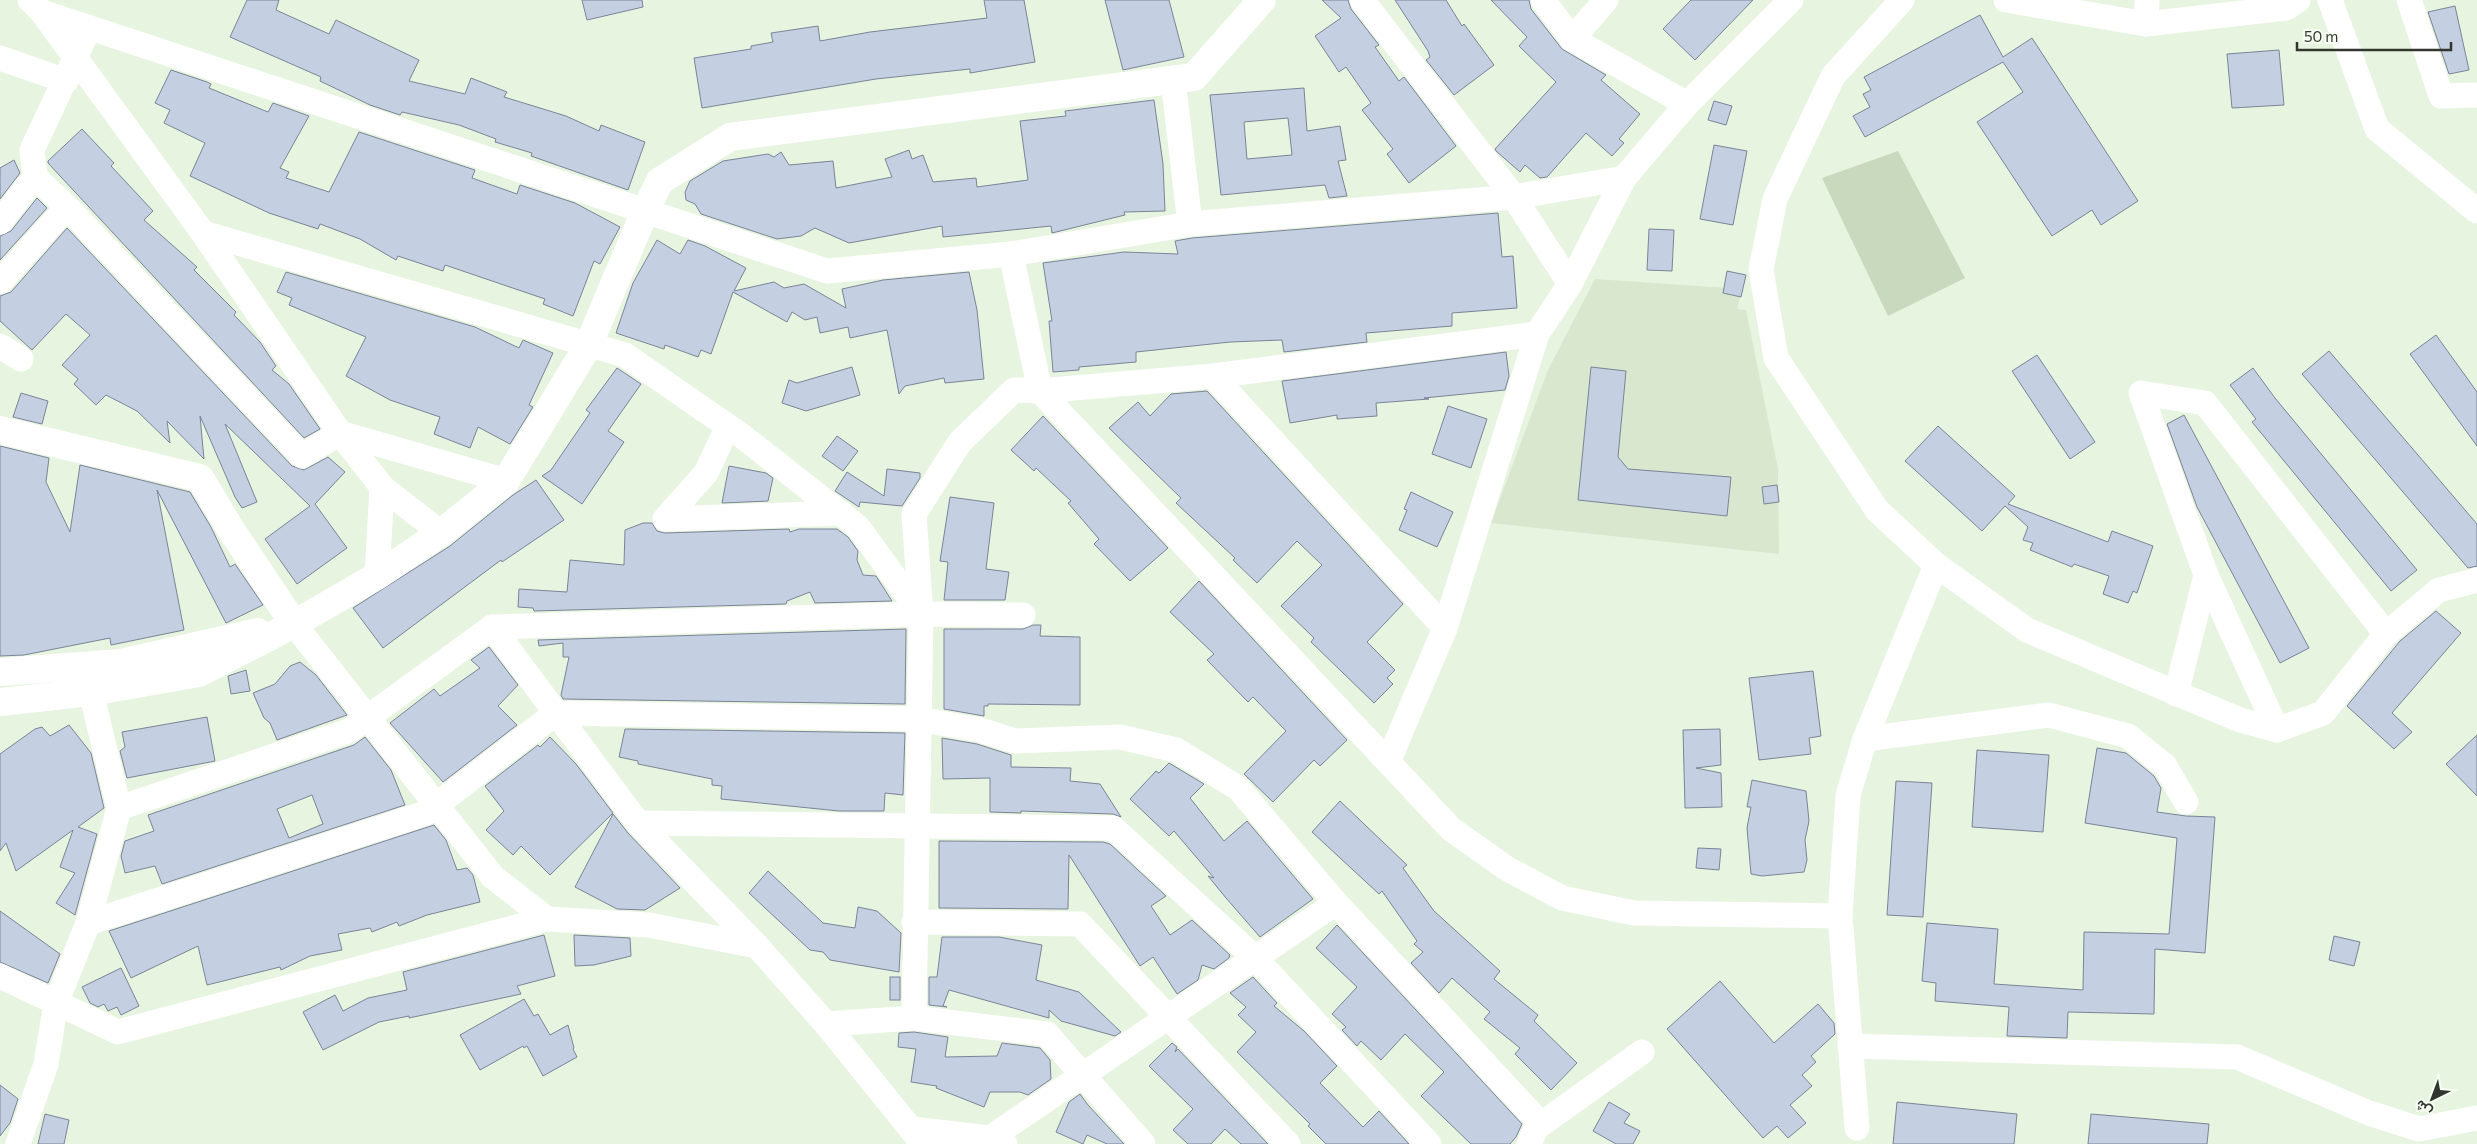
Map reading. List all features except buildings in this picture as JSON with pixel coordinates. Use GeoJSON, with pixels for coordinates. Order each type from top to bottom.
{"type":"FeatureCollection","features":[{"type":"Feature","properties":{"kind":"street"},"geometry":{"type":"LineString","coordinates":[[0,702],[91,692],[199,674],[294,624],[377,576],[441,533],[506,481],[588,344],[645,211],[660,182],[730,137],[1194,77],[1262,0]]}},
{"type":"Feature","properties":{"kind":"street"},"geometry":{"type":"LineString","coordinates":[[1362,0],[1514,197],[1570,284]]}},
{"type":"Feature","properties":{"kind":"street"},"geometry":{"type":"LineString","coordinates":[[1543,0],[1572,38],[1687,104]]}},
{"type":"Feature","properties":{"kind":"street"},"geometry":{"type":"LineString","coordinates":[[1572,38],[1606,0]]}},
{"type":"Feature","properties":{"kind":"street"},"geometry":{"type":"LineString","coordinates":[[1388,762],[1445,628],[1537,334],[1570,284],[1624,178],[1687,104],[1791,0]]}},
{"type":"Feature","properties":{"kind":"street"},"geometry":{"type":"LineString","coordinates":[[1902,0],[1833,76],[1775,199],[1761,270],[1776,358],[1878,510],[1936,565],[2027,630],[2240,720],[2277,730],[2323,713],[2386,634],[2439,590],[2477,580]]}},
{"type":"Feature","properties":{"kind":"street"},"geometry":{"type":"LineString","coordinates":[[2006,0],[2147,12],[2289,3]]}},
{"type":"Feature","properties":{"kind":"street"},"geometry":{"type":"LineString","coordinates":[[2330,0],[2377,130],[2477,211]]}},
{"type":"Feature","properties":{"kind":"street"},"geometry":{"type":"LineString","coordinates":[[2409,0],[2441,96],[2477,95]]}},
{"type":"Feature","properties":{"kind":"street"},"geometry":{"type":"LineString","coordinates":[[36,6],[89,28],[827,271],[1011,254],[1190,224],[1514,197],[1624,178]]}},
{"type":"Feature","properties":{"kind":"street"},"geometry":{"type":"LineString","coordinates":[[36,6],[203,233],[340,433],[382,487],[441,533]]}},
{"type":"Feature","properties":{"kind":"street"},"geometry":{"type":"LineString","coordinates":[[89,28],[66,81],[32,150],[36,177],[302,456],[340,433],[506,481]]}},
{"type":"Feature","properties":{"kind":"street"},"geometry":{"type":"LineString","coordinates":[[0,58],[66,81]]}},
{"type":"Feature","properties":{"kind":"street"},"geometry":{"type":"LineString","coordinates":[[1173,80],[1190,224]]}},
{"type":"Feature","properties":{"kind":"street"},"geometry":{"type":"LineString","coordinates":[[0,222],[9,195],[36,177]]}},
{"type":"Feature","properties":{"kind":"street"},"geometry":{"type":"LineString","coordinates":[[0,282],[66,207]]}},
{"type":"Feature","properties":{"kind":"street"},"geometry":{"type":"LineString","coordinates":[[203,233],[625,355],[728,426],[858,526],[921,614]]}},
{"type":"Feature","properties":{"kind":"street"},"geometry":{"type":"LineString","coordinates":[[1011,254],[1040,391],[1451,829],[1506,868],[1562,898],[1634,913],[1840,916]]}},
{"type":"Feature","properties":{"kind":"street"},"geometry":{"type":"LineString","coordinates":[[914,1018],[914,922],[921,614],[914,514],[960,442],[1014,390],[1040,391],[1213,376],[1537,334]]}},
{"type":"Feature","properties":{"kind":"street"},"geometry":{"type":"LineString","coordinates":[[0,346],[21,359]]}},
{"type":"Feature","properties":{"kind":"street"},"geometry":{"type":"LineString","coordinates":[[1213,376],[1445,628]]}},
{"type":"Feature","properties":{"kind":"street"},"geometry":{"type":"LineString","coordinates":[[2277,730],[2206,575],[2141,393],[2205,403],[2386,634]]}},
{"type":"Feature","properties":{"kind":"street"},"geometry":{"type":"LineString","coordinates":[[728,426],[706,473],[664,519],[841,513]]}},
{"type":"Feature","properties":{"kind":"street"},"geometry":{"type":"LineString","coordinates":[[0,430],[200,478],[230,528],[294,624],[436,806],[493,877],[547,919]]}},
{"type":"Feature","properties":{"kind":"street"},"geometry":{"type":"LineString","coordinates":[[377,576],[382,487]]}},
{"type":"Feature","properties":{"kind":"street"},"geometry":{"type":"LineString","coordinates":[[1856,1128],[1840,916],[1848,795],[1865,739],[1936,565]]}},
{"type":"Feature","properties":{"kind":"street"},"geometry":{"type":"LineString","coordinates":[[2176,694],[2206,575]]}},
{"type":"Feature","properties":{"kind":"street"},"geometry":{"type":"LineString","coordinates":[[119,808],[348,731],[492,627],[921,614],[1023,616]]}},
{"type":"Feature","properties":{"kind":"street"},"geometry":{"type":"LineString","coordinates":[[0,672],[121,663],[294,624]]}},
{"type":"Feature","properties":{"kind":"street"},"geometry":{"type":"LineString","coordinates":[[492,627],[638,823],[757,946],[826,1024],[917,1136],[998,1141],[1083,1076],[1336,903]]}},
{"type":"Feature","properties":{"kind":"street"},"geometry":{"type":"LineString","coordinates":[[18,1144],[46,1064],[56,1003],[88,923],[119,808],[91,692]]}},
{"type":"Feature","properties":{"kind":"street"},"geometry":{"type":"LineString","coordinates":[[88,923],[426,813],[556,713],[918,719],[980,730],[1015,741],[1120,737],[1176,750],[1238,788],[1535,1134],[1642,1052]]}},
{"type":"Feature","properties":{"kind":"street"},"geometry":{"type":"LineString","coordinates":[[1865,739],[2049,715],[2128,736],[2164,766],[2186,802]]}},
{"type":"Feature","properties":{"kind":"street"},"geometry":{"type":"LineString","coordinates":[[638,823],[916,828],[1113,828],[1255,958],[1430,1144]]}},
{"type":"Feature","properties":{"kind":"street"},"geometry":{"type":"LineString","coordinates":[[0,976],[118,1032],[547,919],[649,925],[757,946]]}},
{"type":"Feature","properties":{"kind":"street"},"geometry":{"type":"LineString","coordinates":[[914,922],[1080,924],[1288,1144]]}},
{"type":"Feature","properties":{"kind":"street"},"geometry":{"type":"LineString","coordinates":[[826,1024],[914,1018],[1047,1034],[1143,1144]]}},
{"type":"Feature","properties":{"kind":"street"},"geometry":{"type":"LineString","coordinates":[[1850,1046],[2237,1057],[2421,1137],[2477,1118]]}},
{"type":"Feature","properties":{"kind":"shaded area"},"geometry":{"type":"Polygon","coordinates":[[[1898,151],[1965,278],[1888,316],[1822,178],[1898,151]]]}},
{"type":"Feature","properties":{"kind":"shaded area"},"geometry":{"type":"Polygon","coordinates":[[[1595,279],[1742,289],[1737,309],[1746,310],[1778,469],[1779,554],[1491,523],[1548,370],[1595,279]]]}}]}
